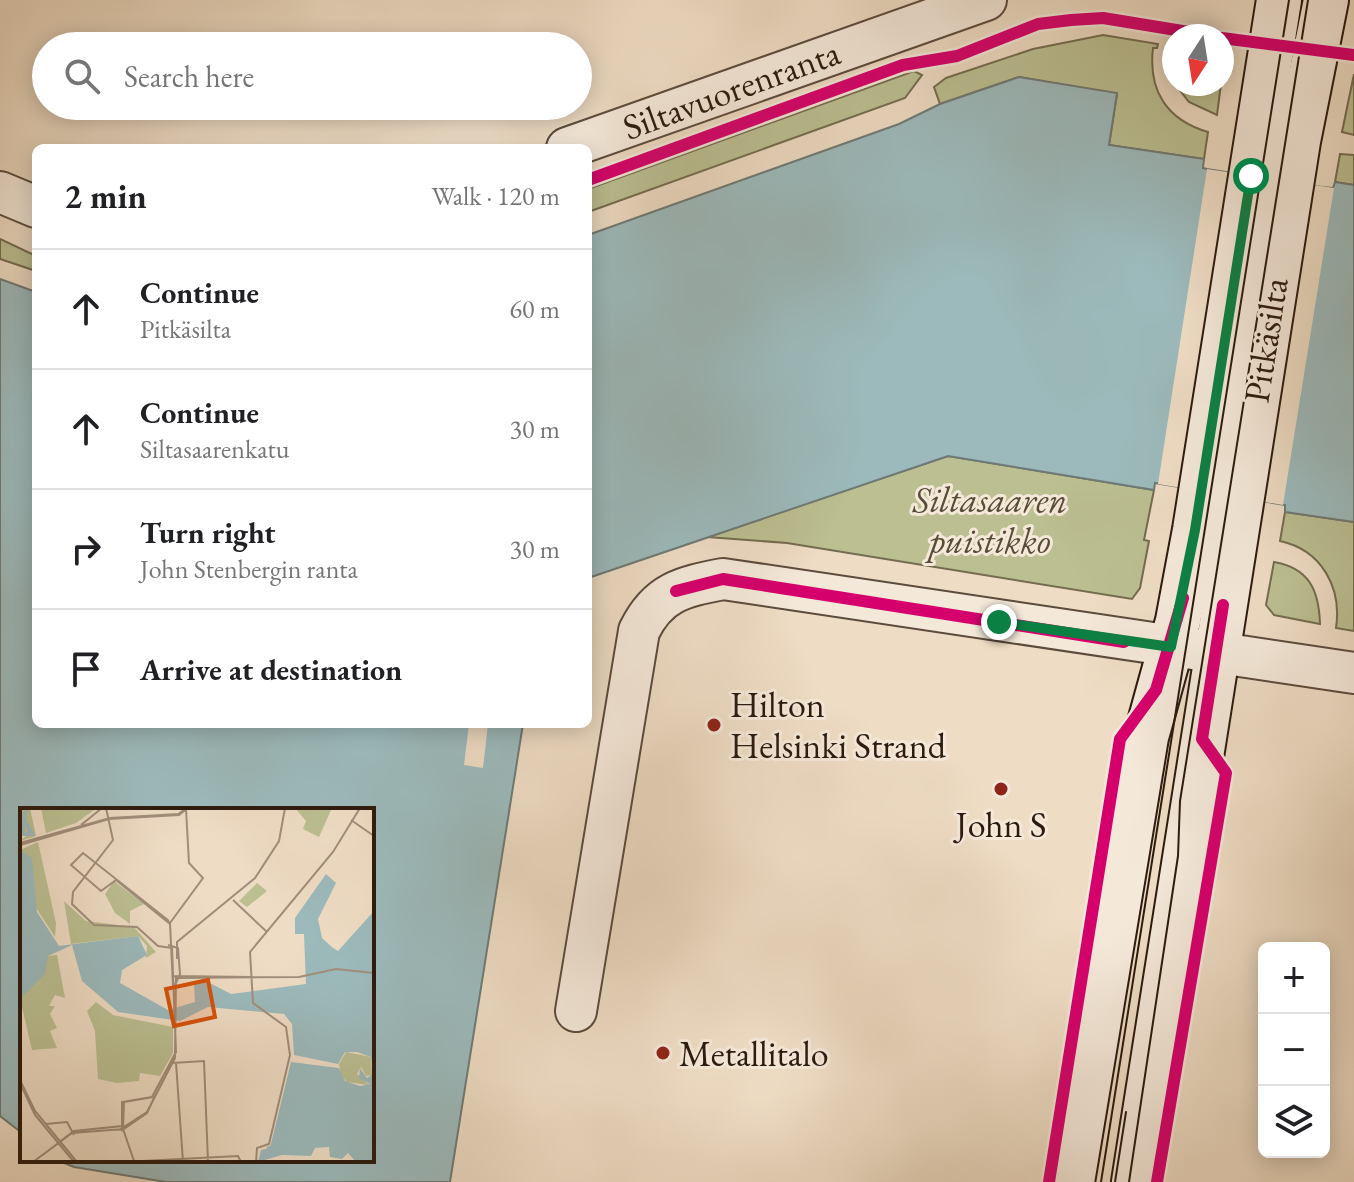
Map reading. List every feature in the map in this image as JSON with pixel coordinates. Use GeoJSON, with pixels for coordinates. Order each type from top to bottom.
{"type":"FeatureCollection","features":[{"type":"Feature","properties":{"kind":"main road"},"geometry":{"type":"LineString","coordinates":[[1271,179],[1279,0]]}},
{"type":"Feature","properties":{"kind":"main road"},"geometry":{"type":"LineString","coordinates":[[1271,179],[1326,0]]}},
{"type":"Feature","properties":{"kind":"main road","name":"Pitkäsilta"},"geometry":{"type":"LineString","coordinates":[[1220,494],[1271,179]]}},
{"type":"Feature","properties":{"kind":"main road"},"geometry":{"type":"LineString","coordinates":[[1072,1182],[1146,737],[1183,598],[1220,494]]}},
{"type":"Feature","properties":{"kind":"main road"},"geometry":{"type":"LineString","coordinates":[[1134,1182],[1215,653],[1220,494]]}},
{"type":"Feature","properties":{"kind":"street","name":"Siltavuorenranta"},"geometry":{"type":"LineString","coordinates":[[578,144],[986,0]]}},
{"type":"Feature","properties":{"kind":"street"},"geometry":{"type":"LineString","coordinates":[[0,192],[32,205]]}},
{"type":"Feature","properties":{"kind":"street"},"geometry":{"type":"LineString","coordinates":[[576,1011],[639,631],[650,608],[676,591],[723,579],[1354,673]]}},
{"type":"Feature","properties":{"kind":"green space"},"geometry":{"type":"Polygon","coordinates":[[[1103,35],[1158,44],[1157,48],[1153,48],[1152,63],[1157,90],[1163,102],[1181,120],[1208,132],[1204,159],[1109,145],[1117,94],[1019,77],[940,104],[934,87],[946,78],[1033,49],[1103,35]]]}},
{"type":"Feature","properties":{"kind":"green space"},"geometry":{"type":"Polygon","coordinates":[[[914,71],[922,75],[905,98],[592,211],[592,188],[914,71]]]}},
{"type":"Feature","properties":{"kind":"green space"},"geometry":{"type":"Polygon","coordinates":[[[1354,74],[1354,135],[1342,132],[1354,74]]]}},
{"type":"Feature","properties":{"kind":"green space"},"geometry":{"type":"Polygon","coordinates":[[[1184,96],[1219,96],[1217,115],[1189,102],[1184,96]]]}},
{"type":"Feature","properties":{"kind":"green space"},"geometry":{"type":"Polygon","coordinates":[[[1340,154],[1354,155],[1354,185],[1335,182],[1340,154]]]}},
{"type":"Feature","properties":{"kind":"green space"},"geometry":{"type":"Polygon","coordinates":[[[0,239],[32,254],[32,270],[0,259],[0,239]]]}},
{"type":"Feature","properties":{"kind":"green space","name":"Siltasaaren puistikko"},"geometry":{"type":"Polygon","coordinates":[[[948,456],[1154,490],[1144,540],[1149,541],[1140,588],[1132,599],[787,543],[707,537],[948,456]]]}},
{"type":"Feature","properties":{"kind":"green space"},"geometry":{"type":"Polygon","coordinates":[[[1285,512],[1354,522],[1354,631],[1336,628],[1336,599],[1332,585],[1318,562],[1295,546],[1280,541],[1285,512]]]}},
{"type":"Feature","properties":{"kind":"green space"},"geometry":{"type":"Polygon","coordinates":[[[1274,562],[1296,569],[1310,582],[1317,601],[1320,624],[1274,615],[1266,605],[1274,562]]]}},
{"type":"Feature","properties":{"kind":"water"},"geometry":{"type":"Polygon","coordinates":[[[1019,77],[1117,93],[1109,145],[1204,159],[1203,168],[1207,169],[1322,187],[1333,188],[1335,182],[1354,185],[1354,522],[1285,512],[1285,505],[1155,483],[1154,490],[948,456],[592,577],[592,234],[899,124],[940,104],[1019,77]]]}},
{"type":"Feature","properties":{"kind":"water"},"geometry":{"type":"Polygon","coordinates":[[[0,279],[32,291],[32,728],[522,728],[450,1182],[166,1182],[74,1167],[62,1162],[374,1162],[374,808],[20,808],[20,1131],[0,1116],[0,279]]]}},
{"type":"Feature","properties":{"kind":"pier"},"geometry":{"type":"Polygon","coordinates":[[[1207,169],[1334,188],[1283,505],[1158,484],[1207,169]]]}},
{"type":"Feature","properties":{"kind":"pier"},"geometry":{"type":"Polygon","coordinates":[[[469,728],[488,728],[483,768],[464,765],[469,728]]]}},
{"type":"Feature","properties":{"kind":"tram line"},"geometry":{"type":"LineString","coordinates":[[1101,1182],[1289,0]]}},
{"type":"Feature","properties":{"kind":"tram line"},"geometry":{"type":"LineString","coordinates":[[1129,1182],[1178,856],[1180,801],[1308,0]]}},
{"type":"Feature","properties":{"kind":"tram line"},"geometry":{"type":"LineString","coordinates":[[1115,1182],[1126,1112]]}},
{"type":"Feature","properties":{"kind":"cycle path"},"geometry":{"type":"LineString","coordinates":[[592,179],[903,65],[957,56],[1038,24],[1103,18],[1162,28]]}},
{"type":"Feature","properties":{"kind":"cycle path"},"geometry":{"type":"LineString","coordinates":[[1234,40],[1354,55]]}},
{"type":"Feature","properties":{"kind":"cycle path"},"geometry":{"type":"LineString","coordinates":[[676,591],[723,579],[1124,642]]}},
{"type":"Feature","properties":{"kind":"cycle path"},"geometry":{"type":"LineString","coordinates":[[1049,1182],[1120,739],[1156,690],[1183,598]]}},
{"type":"Feature","properties":{"kind":"cycle path"},"geometry":{"type":"LineString","coordinates":[[1157,1182],[1226,773],[1202,739],[1223,605]]}},
{"type":"Feature","properties":{"kind":"place","name":"Hilton Helsinki Strand"},"geometry":{"type":"Point","coordinates":[714,725]}},
{"type":"Feature","properties":{"kind":"place","name":"John S"},"geometry":{"type":"Point","coordinates":[1001,789]}},
{"type":"Feature","properties":{"kind":"place","name":"Metallitalo"},"geometry":{"type":"Point","coordinates":[663,1053]}},
{"type":"Feature","properties":{"kind":"route"},"geometry":{"type":"LineString","coordinates":[[999,622],[1171,647],[1195,530],[1251,176]]}}]}
